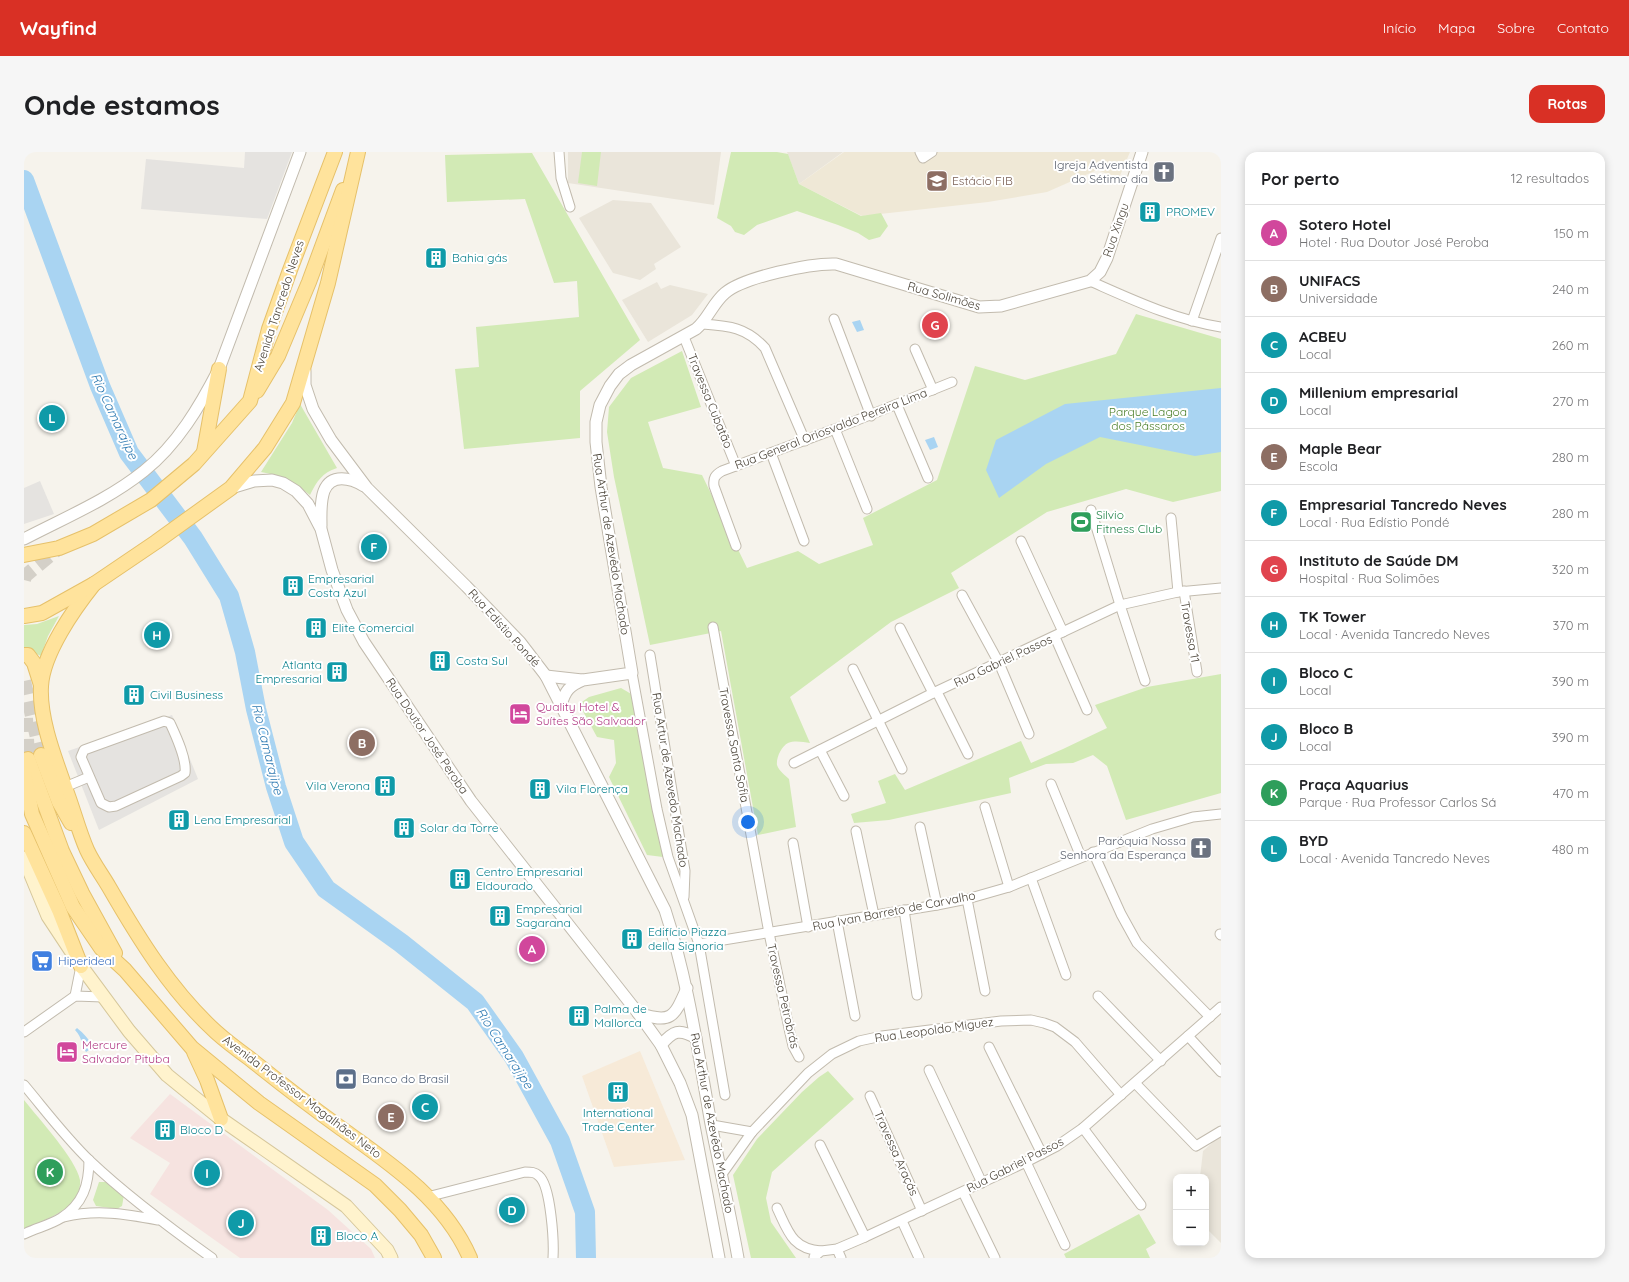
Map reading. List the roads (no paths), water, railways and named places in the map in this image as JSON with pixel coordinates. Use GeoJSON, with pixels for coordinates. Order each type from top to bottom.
{"type":"FeatureCollection","features":[{"type":"Feature","properties":{"kind":"main road","name":"Avenida Tancredo Neves"},"geometry":{"type":"LineString","coordinates":[[24,555],[59,548],[93,534],[151,500],[194,464],[250,401],[269,329],[335,152]]}},
{"type":"Feature","properties":{"kind":"main road"},"geometry":{"type":"LineString","coordinates":[[250,401],[278,356],[309,282],[332,218],[357,156]]}},
{"type":"Feature","properties":{"kind":"main road"},"geometry":{"type":"LineString","coordinates":[[24,616],[42,613],[94,584],[156,542],[227,491],[265,448],[293,404],[305,367],[328,283],[357,156]]}},
{"type":"Feature","properties":{"kind":"main road"},"geometry":{"type":"LineString","coordinates":[[204,453],[220,369]]}},
{"type":"Feature","properties":{"kind":"main road","name":"Avenida Professor Magalhães Neto"},"geometry":{"type":"LineString","coordinates":[[94,584],[77,605],[63,626],[47,660],[41,685],[45,729],[88,851],[126,918],[177,990],[216,1031],[290,1091],[416,1185],[444,1215],[459,1237],[470,1258]]}},
{"type":"Feature","properties":{"kind":"main road"},"geometry":{"type":"LineString","coordinates":[[24,655],[28,655],[34,664],[41,685]]}},
{"type":"Feature","properties":{"kind":"main road"},"geometry":{"type":"LineString","coordinates":[[88,851],[35,757],[62,851],[82,893],[125,970]]}},
{"type":"Feature","properties":{"kind":"main road"},"geometry":{"type":"LineString","coordinates":[[24,773],[32,814],[74,906],[101,948],[125,970],[192,1048],[259,1103],[375,1185],[400,1210],[421,1235],[434,1258]]}},
{"type":"Feature","properties":{"kind":"main road"},"geometry":{"type":"LineString","coordinates":[[24,833],[59,910],[81,966]]}},
{"type":"Feature","properties":{"kind":"main road"},"geometry":{"type":"LineString","coordinates":[[24,858],[48,916],[103,997],[129,1031],[167,1075],[221,1119],[346,1206],[387,1250],[391,1258]]}},
{"type":"Feature","properties":{"kind":"main road"},"geometry":{"type":"LineString","coordinates":[[192,1048],[207,1080],[221,1119]]}},
{"type":"Feature","properties":{"kind":"street"},"geometry":{"type":"LineString","coordinates":[[24,539],[109,494],[145,470],[174,440],[204,400],[220,369],[300,152]]}},
{"type":"Feature","properties":{"kind":"street"},"geometry":{"type":"LineString","coordinates":[[560,152],[561,178],[570,207]]}},
{"type":"Feature","properties":{"kind":"street"},"geometry":{"type":"LineString","coordinates":[[920,152],[923,158],[932,152]]}},
{"type":"Feature","properties":{"kind":"street","name":"Rua Xingu"},"geometry":{"type":"LineString","coordinates":[[1090,281],[1100,272],[1107,258],[1142,152]]}},
{"type":"Feature","properties":{"kind":"street"},"geometry":{"type":"LineString","coordinates":[[1192,321],[1221,238]]}},
{"type":"Feature","properties":{"kind":"street","name":"Rua Solimões"},"geometry":{"type":"LineString","coordinates":[[702,324],[718,301],[735,286],[760,278],[824,264],[836,264],[852,268],[979,307],[1001,306],[1090,281]]}},
{"type":"Feature","properties":{"kind":"street"},"geometry":{"type":"LineString","coordinates":[[1090,281],[1128,298],[1192,321],[1221,327]]}},
{"type":"Feature","properties":{"kind":"street"},"geometry":{"type":"LineString","coordinates":[[834,318],[871,416]]}},
{"type":"Feature","properties":{"kind":"street"},"geometry":{"type":"LineString","coordinates":[[702,324],[731,326],[756,338],[765,348],[805,441]]}},
{"type":"Feature","properties":{"kind":"street","name":"Rua Arthur de Azevêdo Machado"},"geometry":{"type":"LineString","coordinates":[[702,324],[684,337],[631,365],[619,374],[610,386],[600,405],[596,422],[596,442],[601,487],[632,673],[665,843],[668,857],[699,944],[725,1095]]}},
{"type":"Feature","properties":{"kind":"street","name":"Travessa Cubatão"},"geometry":{"type":"LineString","coordinates":[[684,337],[736,466]]}},
{"type":"Feature","properties":{"kind":"street"},"geometry":{"type":"LineString","coordinates":[[915,349],[932,390]]}},
{"type":"Feature","properties":{"kind":"street","name":"Rua Edístio Pondé"},"geometry":{"type":"LineString","coordinates":[[305,367],[305,385],[313,409],[331,440],[367,488],[520,642],[546,676],[666,910],[687,988]]}},
{"type":"Feature","properties":{"kind":"street","name":"Rua General Oriosvaldo Pereira Lima"},"geometry":{"type":"LineString","coordinates":[[736,546],[718,497],[713,479],[716,475],[722,471],[871,416],[952,382]]}},
{"type":"Feature","properties":{"kind":"street"},"geometry":{"type":"LineString","coordinates":[[897,405],[928,478]]}},
{"type":"Feature","properties":{"kind":"street"},"geometry":{"type":"LineString","coordinates":[[835,430],[867,509]]}},
{"type":"Feature","properties":{"kind":"street"},"geometry":{"type":"LineString","coordinates":[[771,453],[804,541]]}},
{"type":"Feature","properties":{"kind":"street"},"geometry":{"type":"LineString","coordinates":[[320,529],[324,491],[329,482],[338,478],[348,479],[356,481],[367,488]]}},
{"type":"Feature","properties":{"kind":"street","name":"Rua Doutor José Peroba"},"geometry":{"type":"LineString","coordinates":[[227,491],[254,481],[272,480],[283,483],[296,491],[308,504],[320,529],[337,584],[347,610],[364,642],[471,801],[638,1013]]}},
{"type":"Feature","properties":{"kind":"street"},"geometry":{"type":"LineString","coordinates":[[1091,510],[1144,681]]}},
{"type":"Feature","properties":{"kind":"street","name":"Travessa 11"},"geometry":{"type":"LineString","coordinates":[[1171,518],[1181,592],[1197,672]]}},
{"type":"Feature","properties":{"kind":"street"},"geometry":{"type":"LineString","coordinates":[[1022,541],[1087,710]]}},
{"type":"Feature","properties":{"kind":"street","name":"Rua Gabriel Passos"},"geometry":{"type":"LineString","coordinates":[[794,763],[935,692],[999,664],[1120,605],[1181,592],[1221,588]]}},
{"type":"Feature","properties":{"kind":"street"},"geometry":{"type":"LineString","coordinates":[[962,595],[999,664],[1029,734]]}},
{"type":"Feature","properties":{"kind":"street","name":"Travessa Santa Sofia"},"geometry":{"type":"LineString","coordinates":[[713,627],[769,933]]}},
{"type":"Feature","properties":{"kind":"street"},"geometry":{"type":"LineString","coordinates":[[900,628],[968,754]]}},
{"type":"Feature","properties":{"kind":"street","name":"Rua Artur de Azevedo Machado"},"geometry":{"type":"LineString","coordinates":[[650,655],[685,871],[684,904]]}},
{"type":"Feature","properties":{"kind":"street"},"geometry":{"type":"LineString","coordinates":[[853,669],[902,769]]}},
{"type":"Feature","properties":{"kind":"street"},"geometry":{"type":"LineString","coordinates":[[546,676],[582,680],[632,673]]}},
{"type":"Feature","properties":{"kind":"street"},"geometry":{"type":"LineString","coordinates":[[561,705],[564,694],[569,687],[582,680]]}},
{"type":"Feature","properties":{"kind":"street"},"geometry":{"type":"LineString","coordinates":[[164,721],[170,723],[185,764],[185,773],[181,776],[116,806],[109,807],[101,803],[89,777],[81,758],[84,750],[164,721]]}},
{"type":"Feature","properties":{"kind":"street"},"geometry":{"type":"LineString","coordinates":[[820,750],[844,796]]}},
{"type":"Feature","properties":{"kind":"street"},"geometry":{"type":"LineString","coordinates":[[65,787],[89,777]]}},
{"type":"Feature","properties":{"kind":"street"},"geometry":{"type":"LineString","coordinates":[[1051,784],[1081,857]]}},
{"type":"Feature","properties":{"kind":"street"},"geometry":{"type":"LineString","coordinates":[[985,807],[1009,887]]}},
{"type":"Feature","properties":{"kind":"street","name":"Rua Ivan Barreto de Carvalho"},"geometry":{"type":"LineString","coordinates":[[699,944],[808,927],[967,899],[1009,887],[1158,827],[1193,817],[1221,814]]}},
{"type":"Feature","properties":{"kind":"street"},"geometry":{"type":"LineString","coordinates":[[920,827],[937,905]]}},
{"type":"Feature","properties":{"kind":"street"},"geometry":{"type":"LineString","coordinates":[[856,831],[874,915]]}},
{"type":"Feature","properties":{"kind":"street"},"geometry":{"type":"LineString","coordinates":[[793,843],[808,927]]}},
{"type":"Feature","properties":{"kind":"street"},"geometry":{"type":"LineString","coordinates":[[1093,852],[1121,914],[1137,943],[1210,1017]]}},
{"type":"Feature","properties":{"kind":"street"},"geometry":{"type":"LineString","coordinates":[[1031,878],[1066,975]]}},
{"type":"Feature","properties":{"kind":"street"},"geometry":{"type":"LineString","coordinates":[[967,899],[986,991]]}},
{"type":"Feature","properties":{"kind":"street"},"geometry":{"type":"LineString","coordinates":[[904,910],[917,995]]}},
{"type":"Feature","properties":{"kind":"street"},"geometry":{"type":"LineString","coordinates":[[837,921],[855,1016]]}},
{"type":"Feature","properties":{"kind":"street","name":"Travessa Petrobrás"},"geometry":{"type":"LineString","coordinates":[[769,933],[790,1034],[793,1046],[799,1057]]}},
{"type":"Feature","properties":{"kind":"street"},"geometry":{"type":"LineString","coordinates":[[75,996],[81,966]]}},
{"type":"Feature","properties":{"kind":"street"},"geometry":{"type":"LineString","coordinates":[[638,1013],[655,1019],[669,1017],[677,1010],[687,988]]}},
{"type":"Feature","properties":{"kind":"street","name":"Rua Arthur de Azevêdo Machado"},"geometry":{"type":"LineString","coordinates":[[687,988],[738,1258]]}},
{"type":"Feature","properties":{"kind":"street"},"geometry":{"type":"LineString","coordinates":[[24,1032],[75,996],[103,997]]}},
{"type":"Feature","properties":{"kind":"street"},"geometry":{"type":"LineString","coordinates":[[1098,996],[1161,1061]]}},
{"type":"Feature","properties":{"kind":"street","name":"Rua Gabriel Passos"},"geometry":{"type":"LineString","coordinates":[[777,1208],[790,1233],[802,1246],[813,1250],[821,1251],[837,1248],[865,1237],[1026,1162],[1069,1138],[1161,1061],[1221,1007]]}},
{"type":"Feature","properties":{"kind":"street","name":"Rua Arthur de Azevêdo Machado"},"geometry":{"type":"LineString","coordinates":[[638,1013],[661,1045],[680,1083],[692,1115],[719,1258]]}},
{"type":"Feature","properties":{"kind":"street","name":"Rua Leopoldo Miguez"},"geometry":{"type":"LineString","coordinates":[[722,1174],[752,1132],[808,1074],[832,1054],[859,1041],[890,1035],[980,1023],[1031,1020],[1055,1027],[1075,1042],[1121,1095]]}},
{"type":"Feature","properties":{"kind":"street"},"geometry":{"type":"LineString","coordinates":[[661,1045],[669,1035],[675,1033],[681,1032],[696,1038]]}},
{"type":"Feature","properties":{"kind":"street"},"geometry":{"type":"LineString","coordinates":[[1188,1036],[1221,1072]]}},
{"type":"Feature","properties":{"kind":"street"},"geometry":{"type":"LineString","coordinates":[[989,1047],[1042,1154]]}},
{"type":"Feature","properties":{"kind":"street"},"geometry":{"type":"LineString","coordinates":[[929,1070],[982,1183]]}},
{"type":"Feature","properties":{"kind":"street"},"geometry":{"type":"LineString","coordinates":[[1136,1082],[1196,1146],[1221,1131]]}},
{"type":"Feature","properties":{"kind":"street"},"geometry":{"type":"LineString","coordinates":[[24,1084],[58,1127],[89,1160],[159,1220],[212,1258]]}},
{"type":"Feature","properties":{"kind":"street","name":"Travessa Araçás"},"geometry":{"type":"LineString","coordinates":[[870,1096],[922,1211]]}},
{"type":"Feature","properties":{"kind":"street"},"geometry":{"type":"LineString","coordinates":[[712,1124],[752,1132]]}},
{"type":"Feature","properties":{"kind":"street"},"geometry":{"type":"LineString","coordinates":[[1082,1128],[1141,1205]]}},
{"type":"Feature","properties":{"kind":"street"},"geometry":{"type":"LineString","coordinates":[[820,1145],[865,1237]]}},
{"type":"Feature","properties":{"kind":"street"},"geometry":{"type":"LineString","coordinates":[[61,1218],[75,1206],[86,1189],[89,1160]]}},
{"type":"Feature","properties":{"kind":"street"},"geometry":{"type":"LineString","coordinates":[[1026,1162],[1065,1245]]}},
{"type":"Feature","properties":{"kind":"street"},"geometry":{"type":"LineString","coordinates":[[427,1197],[525,1172],[535,1172],[541,1177],[545,1186],[552,1219],[554,1258]]}},
{"type":"Feature","properties":{"kind":"street"},"geometry":{"type":"LineString","coordinates":[[963,1192],[995,1258]]}},
{"type":"Feature","properties":{"kind":"street"},"geometry":{"type":"LineString","coordinates":[[120,1214],[129,1208],[134,1200]]}},
{"type":"Feature","properties":{"kind":"street"},"geometry":{"type":"LineString","coordinates":[[25,1233],[61,1218],[79,1213],[96,1212],[120,1214],[159,1220]]}},
{"type":"Feature","properties":{"kind":"street"},"geometry":{"type":"LineString","coordinates":[[902,1220],[919,1258]]}},
{"type":"Feature","properties":{"kind":"street"},"geometry":{"type":"LineString","coordinates":[[837,1248],[841,1258]]}},
{"type":"Feature","properties":{"kind":"street","name":"Rua Gabriel Passos"},"geometry":{"type":"LineString","coordinates":[[814,1257],[821,1251]]}},
{"type":"Feature","properties":{"kind":"water"},"geometry":{"type":"Polygon","coordinates":[[[860,320],[864,330],[857,332],[852,322],[860,320]]]}},
{"type":"Feature","properties":{"kind":"water"},"geometry":{"type":"Polygon","coordinates":[[[1221,388],[1221,452],[1195,456],[1100,437],[1046,464],[999,498],[986,470],[996,440],[1065,404],[1221,388]]]}},
{"type":"Feature","properties":{"kind":"water"},"geometry":{"type":"Polygon","coordinates":[[[934,437],[938,447],[930,450],[925,440],[934,437]]]}},
{"type":"Feature","properties":{"kind":"water"},"geometry":{"type":"Polygon","coordinates":[[[77,1028],[90,1042],[92,1048],[86,1052],[75,1030],[77,1028]]]}},
{"type":"Feature","properties":{"kind":"waterway","name":"Rio Camarajipe"},"geometry":{"type":"LineString","coordinates":[[24,180],[100,386],[129,453],[193,538],[229,596],[245,652],[256,709],[276,787],[294,842],[326,889],[401,943],[475,1002],[514,1057],[560,1141],[585,1212],[586,1258]]}},
{"type":"Feature","properties":{"kind":"tunnel"},"geometry":{"type":"LineString","coordinates":[[24,580],[25,576],[59,548]]}},
{"type":"Feature","properties":{"kind":"tunnel"},"geometry":{"type":"LineString","coordinates":[[24,681],[41,755]]}},
{"type":"Feature","properties":{"kind":"tunnel"},"geometry":{"type":"LineString","coordinates":[[26,718],[28,759]]}},
{"type":"Feature","properties":{"kind":"place","name":"Igreja Adventista do Sétimo dia"},"geometry":{"type":"Point","coordinates":[1164,172]}},
{"type":"Feature","properties":{"kind":"place","name":"Estácio FIB"},"geometry":{"type":"Point","coordinates":[937,181]}},
{"type":"Feature","properties":{"kind":"place","name":"PROMEV"},"geometry":{"type":"Point","coordinates":[1150,212]}},
{"type":"Feature","properties":{"kind":"place","name":"Bahia gás"},"geometry":{"type":"Point","coordinates":[436,258]}},
{"type":"Feature","properties":{"kind":"place","name":"Instituto de Saúde DM"},"geometry":{"type":"Point","coordinates":[935,325]}},
{"type":"Feature","properties":{"kind":"place","name":"BYD"},"geometry":{"type":"Point","coordinates":[52,418]}},
{"type":"Feature","properties":{"kind":"place","name":"Silvio Fitness Club"},"geometry":{"type":"Point","coordinates":[1081,522]}},
{"type":"Feature","properties":{"kind":"place","name":"Empresarial Tancredo Neves"},"geometry":{"type":"Point","coordinates":[374,547]}},
{"type":"Feature","properties":{"kind":"place","name":"Empresarial Costa Azul"},"geometry":{"type":"Point","coordinates":[293,586]}},
{"type":"Feature","properties":{"kind":"place","name":"Elite Comercial"},"geometry":{"type":"Point","coordinates":[316,628]}},
{"type":"Feature","properties":{"kind":"place","name":"TK Tower"},"geometry":{"type":"Point","coordinates":[157,635]}},
{"type":"Feature","properties":{"kind":"place","name":"Costa Sul"},"geometry":{"type":"Point","coordinates":[440,661]}},
{"type":"Feature","properties":{"kind":"place","name":"Atlanta Empresarial"},"geometry":{"type":"Point","coordinates":[337,672]}},
{"type":"Feature","properties":{"kind":"place","name":"Civil Business"},"geometry":{"type":"Point","coordinates":[134,695]}},
{"type":"Feature","properties":{"kind":"place","name":"Quality Hotel & Suítes São Salvador"},"geometry":{"type":"Point","coordinates":[520,714]}},
{"type":"Feature","properties":{"kind":"place","name":"UNIFACS"},"geometry":{"type":"Point","coordinates":[362,743]}},
{"type":"Feature","properties":{"kind":"place","name":"Vila Verona"},"geometry":{"type":"Point","coordinates":[385,786]}},
{"type":"Feature","properties":{"kind":"place","name":"Vila Florença"},"geometry":{"type":"Point","coordinates":[540,789]}},
{"type":"Feature","properties":{"kind":"place","name":"Lena Empresarial"},"geometry":{"type":"Point","coordinates":[179,820]}},
{"type":"Feature","properties":{"kind":"place","name":"Solar da Torre"},"geometry":{"type":"Point","coordinates":[404,828]}},
{"type":"Feature","properties":{"kind":"place","name":"Paróquia Nossa Senhora da Esperança"},"geometry":{"type":"Point","coordinates":[1201,848]}},
{"type":"Feature","properties":{"kind":"place","name":"Centro Empresarial Eldourado"},"geometry":{"type":"Point","coordinates":[460,879]}},
{"type":"Feature","properties":{"kind":"place","name":"Empresarial Sagarana"},"geometry":{"type":"Point","coordinates":[500,916]}},
{"type":"Feature","properties":{"kind":"place","name":"Edifício Piazza della Signoria"},"geometry":{"type":"Point","coordinates":[632,939]}},
{"type":"Feature","properties":{"kind":"place","name":"Sotero Hotel"},"geometry":{"type":"Point","coordinates":[532,949]}},
{"type":"Feature","properties":{"kind":"place","name":"Hiperideal"},"geometry":{"type":"Point","coordinates":[42,961]}},
{"type":"Feature","properties":{"kind":"place","name":"Palma de Mallorca"},"geometry":{"type":"Point","coordinates":[579,1016]}},
{"type":"Feature","properties":{"kind":"place","name":"Mercure Salvador Pituba"},"geometry":{"type":"Point","coordinates":[67,1052]}},
{"type":"Feature","properties":{"kind":"place","name":"Banco do Brasil"},"geometry":{"type":"Point","coordinates":[346,1079]}},
{"type":"Feature","properties":{"kind":"place","name":"International Trade Center"},"geometry":{"type":"Point","coordinates":[618,1092]}},
{"type":"Feature","properties":{"kind":"place","name":"ACBEU"},"geometry":{"type":"Point","coordinates":[425,1107]}},
{"type":"Feature","properties":{"kind":"place","name":"Maple Bear"},"geometry":{"type":"Point","coordinates":[391,1117]}},
{"type":"Feature","properties":{"kind":"place","name":"Bloco D"},"geometry":{"type":"Point","coordinates":[165,1130]}},
{"type":"Feature","properties":{"kind":"place","name":"Praça Aquarius"},"geometry":{"type":"Point","coordinates":[50,1172]}},
{"type":"Feature","properties":{"kind":"place","name":"Bloco C"},"geometry":{"type":"Point","coordinates":[207,1173]}},
{"type":"Feature","properties":{"kind":"place","name":"Millenium empresarial"},"geometry":{"type":"Point","coordinates":[512,1210]}},
{"type":"Feature","properties":{"kind":"place","name":"Bloco B"},"geometry":{"type":"Point","coordinates":[241,1223]}},
{"type":"Feature","properties":{"kind":"place","name":"Bloco A"},"geometry":{"type":"Point","coordinates":[321,1236]}},
{"type":"Feature","properties":{"kind":"park label","name":"Parque Lagoa dos Pássaros"},"geometry":{"type":"Point","coordinates":[1148,419]}}]}
